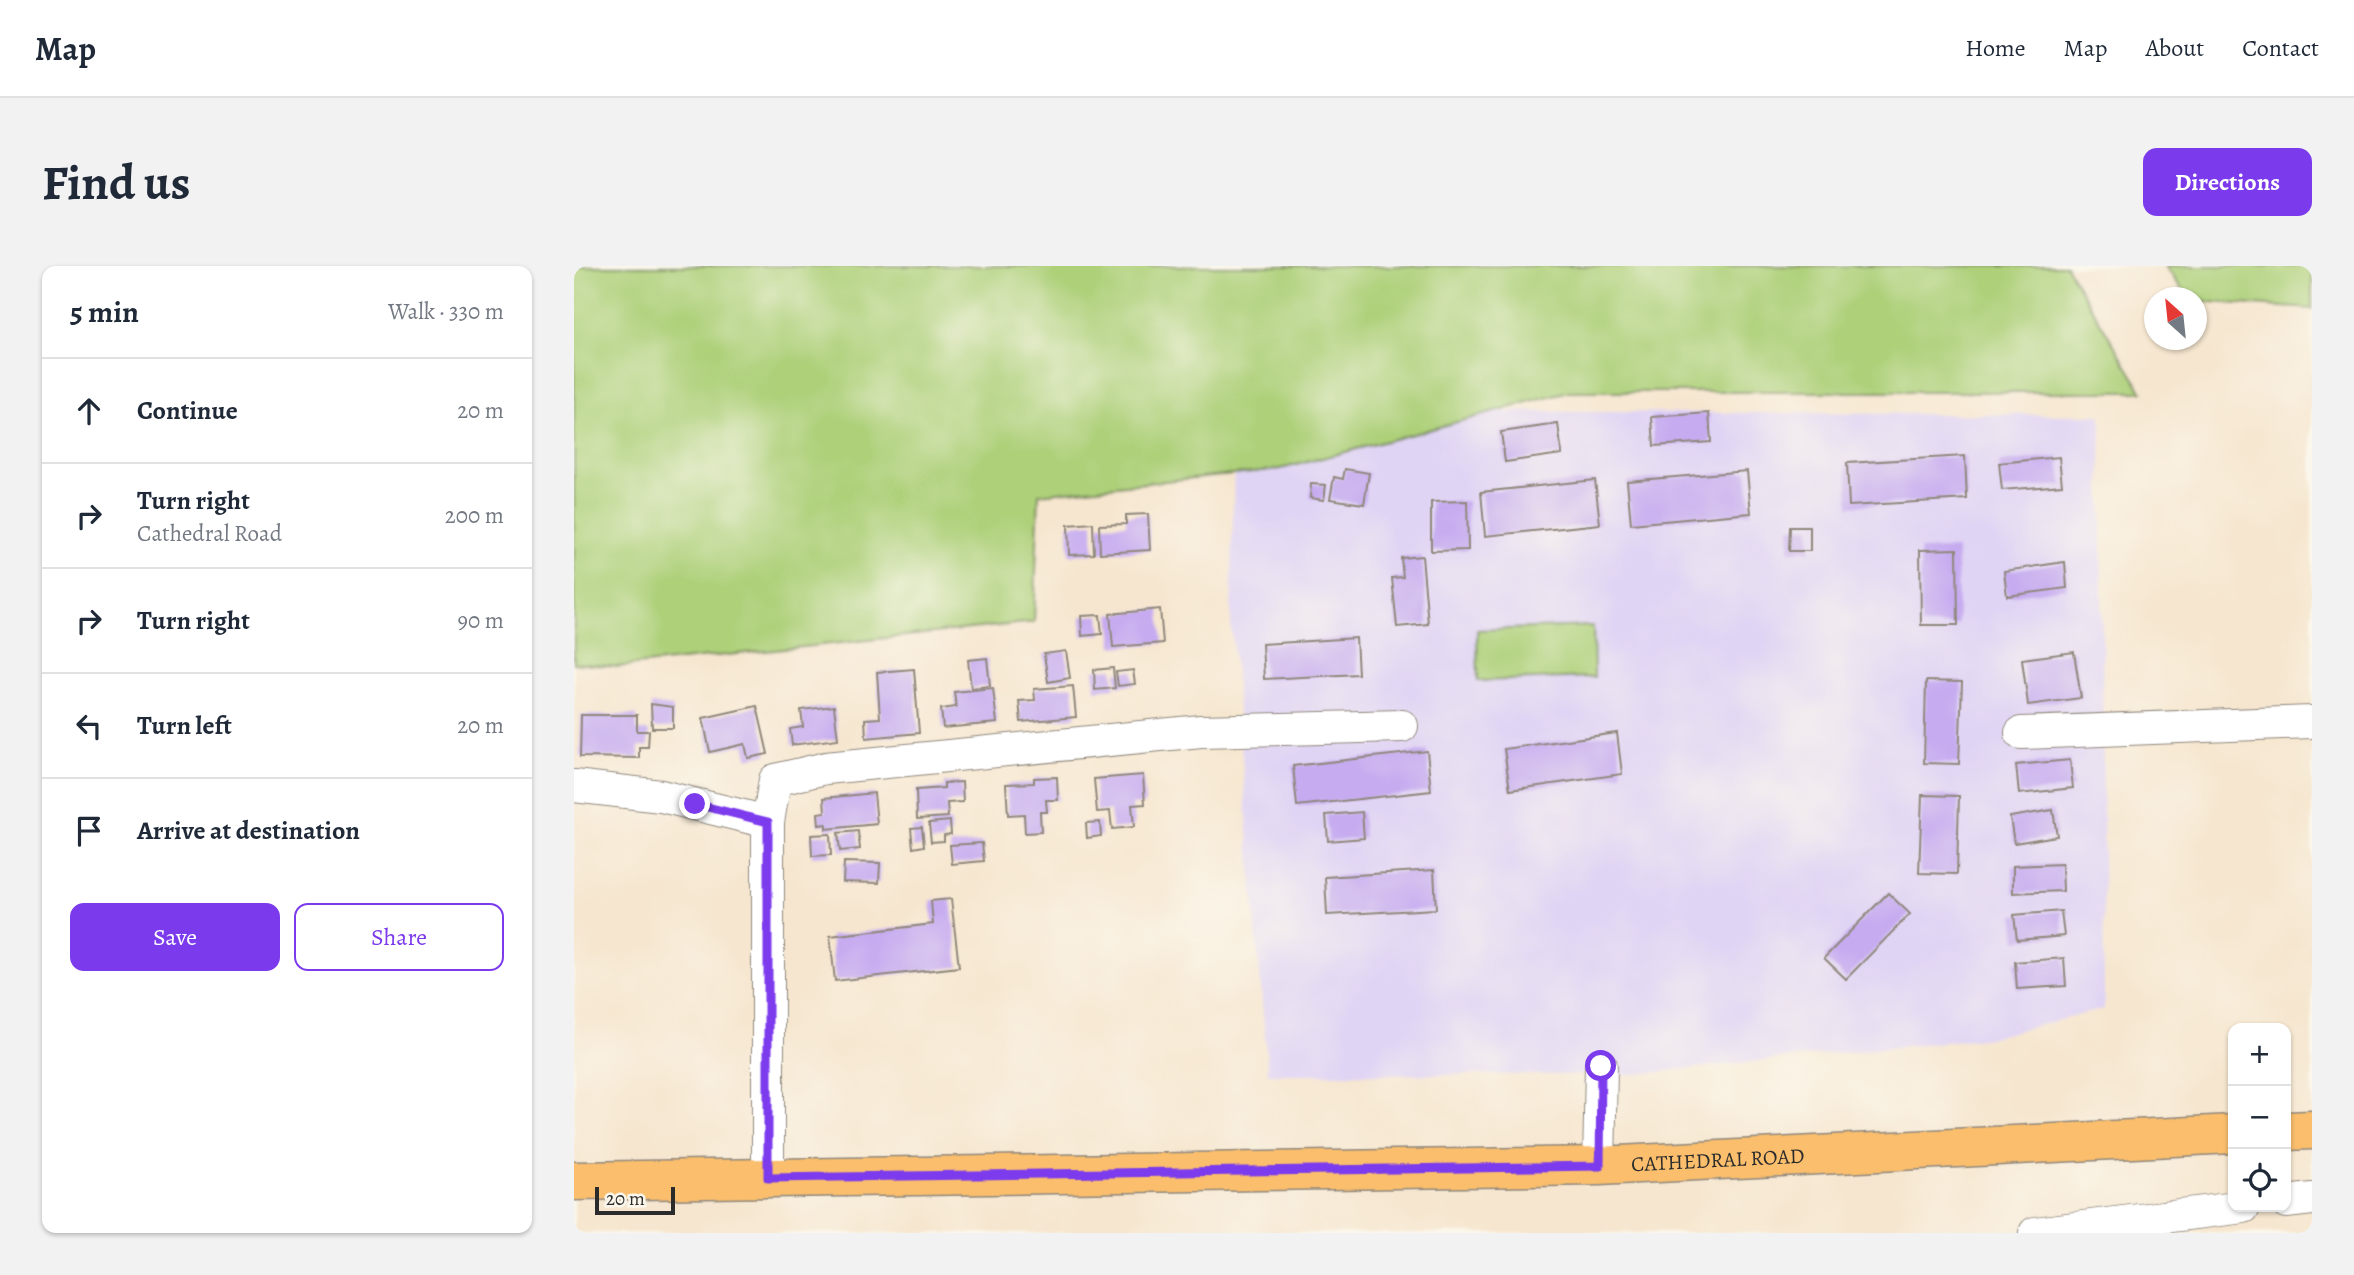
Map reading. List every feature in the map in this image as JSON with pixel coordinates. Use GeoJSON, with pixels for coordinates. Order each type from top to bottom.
{"type":"FeatureCollection","features":[{"type":"Feature","properties":{"kind":"main road"},"geometry":{"type":"LineString","coordinates":[[2291,1131],[2312,1130]]}},
{"type":"Feature","properties":{"kind":"main road","name":"CATHEDRAL ROAD"},"geometry":{"type":"LineString","coordinates":[[574,1181],[1600,1166],[2228,1134]]}},
{"type":"Feature","properties":{"kind":"street"},"geometry":{"type":"LineString","coordinates":[[2021,733],[2312,722]]}},
{"type":"Feature","properties":{"kind":"street"},"geometry":{"type":"LineString","coordinates":[[768,1178],[768,822],[775,780],[826,768],[1201,731],[1402,726]]}},
{"type":"Feature","properties":{"kind":"street"},"geometry":{"type":"LineString","coordinates":[[574,786],[661,796],[768,822]]}},
{"type":"Feature","properties":{"kind":"street"},"geometry":{"type":"LineString","coordinates":[[1600,1166],[1601,1066]]}},
{"type":"Feature","properties":{"kind":"street"},"geometry":{"type":"LineString","coordinates":[[2291,1201],[2312,1199]]}},
{"type":"Feature","properties":{"kind":"street"},"geometry":{"type":"LineString","coordinates":[[2035,1233],[2228,1209]]}},
{"type":"Feature","properties":{"kind":"shaded area"},"geometry":{"type":"Polygon","coordinates":[[[1240,410],[2101,415],[2104,1009],[1992,1037],[1627,1075],[1268,1074],[1231,623],[1234,455],[1240,410]]]}},
{"type":"Feature","properties":{"kind":"green space"},"geometry":{"type":"Polygon","coordinates":[[[574,266],[2066,266],[2143,392],[1569,392],[1281,469],[1039,494],[1034,622],[617,667],[574,663],[574,266]]]}},
{"type":"Feature","properties":{"kind":"green space"},"geometry":{"type":"Polygon","coordinates":[[[2165,266],[2312,266],[2312,309],[2207,302],[2207,287],[2181,287],[2165,266]]]}},
{"type":"Feature","properties":{"kind":"green space"},"geometry":{"type":"Polygon","coordinates":[[[1593,626],[1594,677],[1478,681],[1477,630],[1593,626]]]}},
{"type":"Feature","properties":{"kind":"building"},"geometry":{"type":"Polygon","coordinates":[[[1709,413],[1711,442],[1654,446],[1652,417],[1709,413]]]}},
{"type":"Feature","properties":{"kind":"building"},"geometry":{"type":"Polygon","coordinates":[[[1558,424],[1562,454],[1505,462],[1501,432],[1558,424]]]}},
{"type":"Feature","properties":{"kind":"building"},"geometry":{"type":"Polygon","coordinates":[[[1965,456],[1967,499],[1849,506],[1847,463],[1965,456]]]}},
{"type":"Feature","properties":{"kind":"building"},"geometry":{"type":"Polygon","coordinates":[[[2059,457],[2062,485],[2002,490],[1999,463],[2059,457]]]}},
{"type":"Feature","properties":{"kind":"building"},"geometry":{"type":"Polygon","coordinates":[[[1345,469],[1369,473],[1364,504],[1330,499],[1334,477],[1343,479],[1345,469]]]}},
{"type":"Feature","properties":{"kind":"building"},"geometry":{"type":"Polygon","coordinates":[[[1747,471],[1751,513],[1631,524],[1627,481],[1747,471]]]}},
{"type":"Feature","properties":{"kind":"building"},"geometry":{"type":"Polygon","coordinates":[[[1595,480],[1600,524],[1485,536],[1481,492],[1595,480]]]}},
{"type":"Feature","properties":{"kind":"building"},"geometry":{"type":"Polygon","coordinates":[[[1311,484],[1326,485],[1324,500],[1310,498],[1311,484]]]}},
{"type":"Feature","properties":{"kind":"building"},"geometry":{"type":"Polygon","coordinates":[[[1467,501],[1468,550],[1431,551],[1431,502],[1467,501]]]}},
{"type":"Feature","properties":{"kind":"building"},"geometry":{"type":"Polygon","coordinates":[[[1148,514],[1150,550],[1100,553],[1099,525],[1126,524],[1126,515],[1148,514]]]}},
{"type":"Feature","properties":{"kind":"building"},"geometry":{"type":"Polygon","coordinates":[[[1093,523],[1094,554],[1069,555],[1068,525],[1093,523]]]}},
{"type":"Feature","properties":{"kind":"building"},"geometry":{"type":"Polygon","coordinates":[[[1790,527],[1810,527],[1810,551],[1789,551],[1790,527]]]}},
{"type":"Feature","properties":{"kind":"building"},"geometry":{"type":"Polygon","coordinates":[[[1957,549],[1958,625],[1921,625],[1920,550],[1957,549]]]}},
{"type":"Feature","properties":{"kind":"building"},"geometry":{"type":"Polygon","coordinates":[[[1422,556],[1428,624],[1397,627],[1392,578],[1403,577],[1401,558],[1422,556]]]}},
{"type":"Feature","properties":{"kind":"building"},"geometry":{"type":"Polygon","coordinates":[[[2065,562],[2067,588],[2007,596],[2004,571],[2065,562]]]}},
{"type":"Feature","properties":{"kind":"building"},"geometry":{"type":"Polygon","coordinates":[[[1160,609],[1163,643],[1113,647],[1110,614],[1160,609]]]}},
{"type":"Feature","properties":{"kind":"building"},"geometry":{"type":"Polygon","coordinates":[[[1100,615],[1102,634],[1082,636],[1081,616],[1100,615]]]}},
{"type":"Feature","properties":{"kind":"building"},"geometry":{"type":"Polygon","coordinates":[[[1356,638],[1358,674],[1264,679],[1262,644],[1356,638]]]}},
{"type":"Feature","properties":{"kind":"building"},"geometry":{"type":"Polygon","coordinates":[[[1066,651],[1070,678],[1048,682],[1044,654],[1066,651]]]}},
{"type":"Feature","properties":{"kind":"building"},"geometry":{"type":"Polygon","coordinates":[[[2074,652],[2081,698],[2028,705],[2022,659],[2074,652]]]}},
{"type":"Feature","properties":{"kind":"building"},"geometry":{"type":"Polygon","coordinates":[[[987,658],[990,686],[971,688],[968,660],[987,658]]]}},
{"type":"Feature","properties":{"kind":"building"},"geometry":{"type":"Polygon","coordinates":[[[1113,668],[1115,688],[1095,690],[1094,670],[1113,668]]]}},
{"type":"Feature","properties":{"kind":"building"},"geometry":{"type":"Polygon","coordinates":[[[914,669],[919,733],[866,738],[865,719],[880,718],[877,672],[914,669]]]}},
{"type":"Feature","properties":{"kind":"building"},"geometry":{"type":"Polygon","coordinates":[[[1133,670],[1135,684],[1118,686],[1116,672],[1133,670]]]}},
{"type":"Feature","properties":{"kind":"building"},"geometry":{"type":"Polygon","coordinates":[[[1926,681],[1962,682],[1959,764],[1924,763],[1926,681]]]}},
{"type":"Feature","properties":{"kind":"building"},"geometry":{"type":"Polygon","coordinates":[[[1073,686],[1076,717],[1021,722],[1019,701],[1035,700],[1034,689],[1073,686]]]}},
{"type":"Feature","properties":{"kind":"building"},"geometry":{"type":"Polygon","coordinates":[[[993,688],[997,723],[943,728],[941,709],[956,707],[954,692],[993,688]]]}},
{"type":"Feature","properties":{"kind":"building"},"geometry":{"type":"Polygon","coordinates":[[[651,704],[673,707],[673,728],[652,728],[651,704]]]}},
{"type":"Feature","properties":{"kind":"building"},"geometry":{"type":"Polygon","coordinates":[[[757,706],[768,754],[748,758],[745,744],[710,752],[703,718],[757,706]]]}},
{"type":"Feature","properties":{"kind":"building"},"geometry":{"type":"Polygon","coordinates":[[[834,706],[838,739],[792,745],[790,729],[803,727],[801,710],[834,706]]]}},
{"type":"Feature","properties":{"kind":"building"},"geometry":{"type":"Polygon","coordinates":[[[581,715],[637,715],[637,731],[649,731],[648,747],[639,747],[639,758],[580,757],[581,715]]]}},
{"type":"Feature","properties":{"kind":"building"},"geometry":{"type":"Polygon","coordinates":[[[1617,733],[1622,774],[1510,790],[1504,749],[1617,733]]]}},
{"type":"Feature","properties":{"kind":"building"},"geometry":{"type":"Polygon","coordinates":[[[1427,751],[1431,791],[1297,806],[1293,766],[1427,751]]]}},
{"type":"Feature","properties":{"kind":"building"},"geometry":{"type":"Polygon","coordinates":[[[2070,760],[2073,788],[2019,794],[2016,765],[2070,760]]]}},
{"type":"Feature","properties":{"kind":"building"},"geometry":{"type":"Polygon","coordinates":[[[1143,775],[1145,804],[1132,805],[1134,827],[1112,829],[1110,811],[1097,812],[1094,779],[1143,775]]]}},
{"type":"Feature","properties":{"kind":"building"},"geometry":{"type":"Polygon","coordinates":[[[1057,777],[1058,800],[1046,800],[1047,812],[1040,812],[1041,832],[1025,833],[1024,814],[1008,815],[1006,784],[1034,783],[1034,778],[1057,777]]]}},
{"type":"Feature","properties":{"kind":"building"},"geometry":{"type":"Polygon","coordinates":[[[962,782],[963,802],[947,803],[948,817],[917,819],[916,790],[944,788],[944,783],[962,782]]]}},
{"type":"Feature","properties":{"kind":"building"},"geometry":{"type":"Polygon","coordinates":[[[874,793],[877,824],[826,829],[826,824],[819,825],[818,813],[825,812],[824,798],[874,793]]]}},
{"type":"Feature","properties":{"kind":"building"},"geometry":{"type":"Polygon","coordinates":[[[1922,795],[1959,796],[1957,874],[1919,873],[1922,795]]]}},
{"type":"Feature","properties":{"kind":"building"},"geometry":{"type":"Polygon","coordinates":[[[2053,810],[2057,836],[2014,843],[2010,817],[2053,810]]]}},
{"type":"Feature","properties":{"kind":"building"},"geometry":{"type":"Polygon","coordinates":[[[1362,812],[1364,838],[1328,841],[1326,815],[1362,812]]]}},
{"type":"Feature","properties":{"kind":"building"},"geometry":{"type":"Polygon","coordinates":[[[950,821],[951,834],[944,835],[944,841],[931,842],[929,823],[950,821]]]}},
{"type":"Feature","properties":{"kind":"building"},"geometry":{"type":"Polygon","coordinates":[[[1100,822],[1101,836],[1087,838],[1086,823],[1100,822]]]}},
{"type":"Feature","properties":{"kind":"building"},"geometry":{"type":"Polygon","coordinates":[[[922,827],[924,846],[913,848],[911,828],[922,827]]]}},
{"type":"Feature","properties":{"kind":"building"},"geometry":{"type":"Polygon","coordinates":[[[858,831],[860,849],[840,851],[838,833],[858,831]]]}},
{"type":"Feature","properties":{"kind":"building"},"geometry":{"type":"Polygon","coordinates":[[[830,834],[831,855],[812,856],[811,835],[830,834]]]}},
{"type":"Feature","properties":{"kind":"building"},"geometry":{"type":"Polygon","coordinates":[[[982,843],[984,861],[952,864],[950,845],[982,843]]]}},
{"type":"Feature","properties":{"kind":"building"},"geometry":{"type":"Polygon","coordinates":[[[844,862],[880,863],[879,883],[843,882],[844,862]]]}},
{"type":"Feature","properties":{"kind":"building"},"geometry":{"type":"Polygon","coordinates":[[[2062,864],[2063,891],[2013,893],[2013,866],[2062,864]]]}},
{"type":"Feature","properties":{"kind":"building"},"geometry":{"type":"Polygon","coordinates":[[[1434,870],[1436,909],[1327,915],[1325,877],[1434,870]]]}},
{"type":"Feature","properties":{"kind":"building"},"geometry":{"type":"Polygon","coordinates":[[[1888,893],[1910,914],[1846,979],[1824,958],[1888,893]]]}},
{"type":"Feature","properties":{"kind":"building"},"geometry":{"type":"Polygon","coordinates":[[[951,899],[959,967],[835,981],[830,936],[933,924],[931,901],[951,899]]]}},
{"type":"Feature","properties":{"kind":"building"},"geometry":{"type":"Polygon","coordinates":[[[2061,911],[2064,936],[2017,940],[2014,915],[2061,911]]]}},
{"type":"Feature","properties":{"kind":"building"},"geometry":{"type":"Polygon","coordinates":[[[2064,958],[2066,986],[2017,989],[2015,962],[2064,958]]]}},
{"type":"Feature","properties":{"kind":"route"},"geometry":{"type":"LineString","coordinates":[[695,804],[768,822],[768,1178],[1600,1166],[1601,1066]]}}]}
